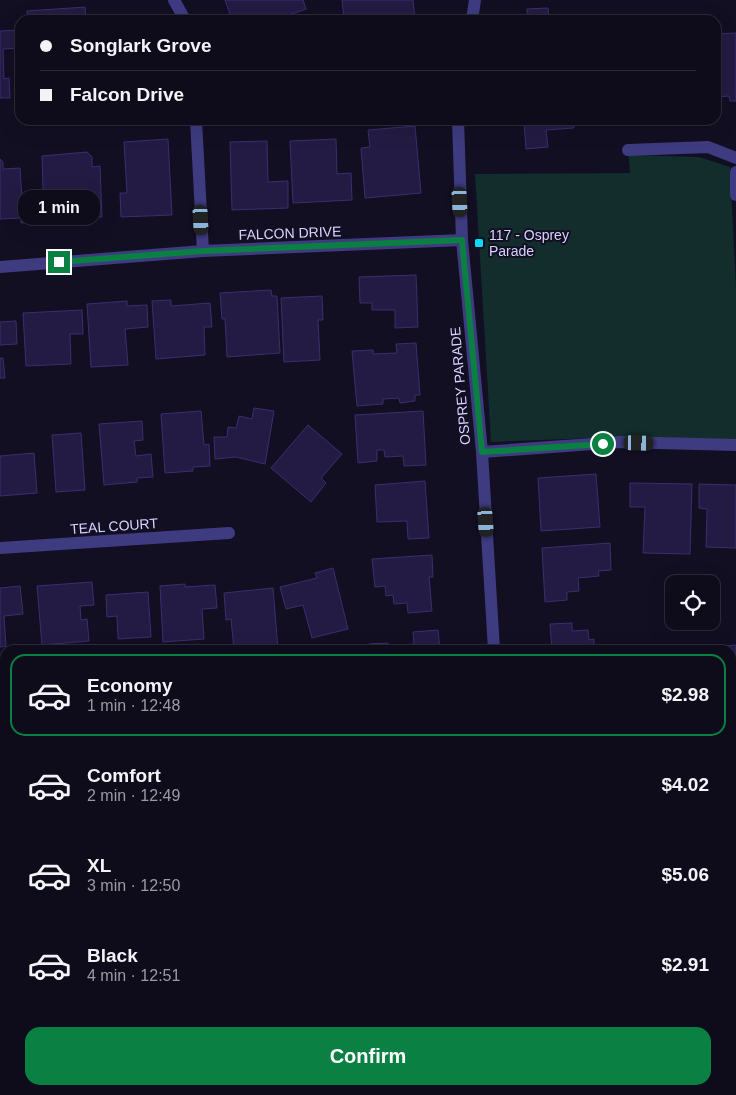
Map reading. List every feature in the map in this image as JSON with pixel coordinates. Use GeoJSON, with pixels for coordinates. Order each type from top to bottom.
{"type":"FeatureCollection","features":[{"type":"Feature","properties":{"kind":"street"},"geometry":{"type":"LineString","coordinates":[[174,0],[183,15]]}},
{"type":"Feature","properties":{"kind":"street"},"geometry":{"type":"LineString","coordinates":[[473,15],[475,0]]}},
{"type":"Feature","properties":{"kind":"street"},"geometry":{"type":"LineString","coordinates":[[196,125],[203,251]]}},
{"type":"Feature","properties":{"kind":"street","name":"OSPREY PARADE"},"geometry":{"type":"LineString","coordinates":[[458,125],[462,240],[482,452],[494,645]]}},
{"type":"Feature","properties":{"kind":"street"},"geometry":{"type":"LineString","coordinates":[[628,150],[708,147],[736,158]]}},
{"type":"Feature","properties":{"kind":"street"},"geometry":{"type":"LineString","coordinates":[[736,172],[736,195]]}},
{"type":"Feature","properties":{"kind":"street","name":"FALCON DRIVE"},"geometry":{"type":"LineString","coordinates":[[0,266],[203,251],[462,240]]}},
{"type":"Feature","properties":{"kind":"street"},"geometry":{"type":"LineString","coordinates":[[482,452],[620,442],[736,445]]}},
{"type":"Feature","properties":{"kind":"street","name":"TEAL COURT"},"geometry":{"type":"LineString","coordinates":[[0,548],[229,533]]}},
{"type":"Feature","properties":{"kind":"green space"},"geometry":{"type":"Polygon","coordinates":[[[628,150],[629,155],[699,157],[730,167],[736,288],[736,442],[618,437],[491,442],[475,174],[630,173],[628,150]]]}},
{"type":"Feature","properties":{"kind":"building"},"geometry":{"type":"Polygon","coordinates":[[[225,0],[303,0],[306,9],[289,15],[230,15],[225,0]]]}},
{"type":"Feature","properties":{"kind":"building"},"geometry":{"type":"Polygon","coordinates":[[[342,0],[413,0],[414,15],[344,15],[342,0]]]}},
{"type":"Feature","properties":{"kind":"building"},"geometry":{"type":"Polygon","coordinates":[[[85,7],[86,15],[27,15],[27,11],[85,7]]]}},
{"type":"Feature","properties":{"kind":"building"},"geometry":{"type":"Polygon","coordinates":[[[548,8],[549,15],[528,15],[527,9],[548,8]]]}},
{"type":"Feature","properties":{"kind":"building"},"geometry":{"type":"Polygon","coordinates":[[[15,30],[15,48],[3,49],[4,79],[9,78],[10,98],[0,98],[0,31],[15,30]]]}},
{"type":"Feature","properties":{"kind":"building"},"geometry":{"type":"Polygon","coordinates":[[[736,33],[736,101],[730,101],[729,96],[721,97],[721,34],[736,33]]]}},
{"type":"Feature","properties":{"kind":"building"},"geometry":{"type":"Polygon","coordinates":[[[524,125],[574,125],[574,128],[546,130],[548,147],[526,149],[524,125]]]}},
{"type":"Feature","properties":{"kind":"building"},"geometry":{"type":"Polygon","coordinates":[[[415,126],[421,193],[365,198],[361,148],[370,147],[368,130],[415,126]]]}},
{"type":"Feature","properties":{"kind":"building"},"geometry":{"type":"Polygon","coordinates":[[[168,139],[172,215],[121,217],[120,193],[127,193],[124,142],[168,139]]]}},
{"type":"Feature","properties":{"kind":"building"},"geometry":{"type":"Polygon","coordinates":[[[336,139],[337,174],[351,173],[352,200],[293,203],[290,141],[336,139]]]}},
{"type":"Feature","properties":{"kind":"building"},"geometry":{"type":"Polygon","coordinates":[[[267,141],[268,182],[288,181],[288,208],[232,210],[230,142],[267,141]]]}},
{"type":"Feature","properties":{"kind":"building"},"geometry":{"type":"Polygon","coordinates":[[[87,152],[92,157],[92,167],[100,166],[102,217],[79,218],[79,215],[69,215],[70,221],[44,222],[42,156],[87,152]]]}},
{"type":"Feature","properties":{"kind":"building"},"geometry":{"type":"Polygon","coordinates":[[[0,159],[3,162],[3,169],[20,168],[22,200],[39,199],[40,222],[21,223],[21,218],[0,219],[0,159]]]}},
{"type":"Feature","properties":{"kind":"building"},"geometry":{"type":"Polygon","coordinates":[[[416,275],[418,327],[395,328],[395,310],[372,310],[372,303],[360,303],[359,277],[416,275]]]}},
{"type":"Feature","properties":{"kind":"building"},"geometry":{"type":"Polygon","coordinates":[[[271,290],[272,296],[277,296],[280,353],[227,357],[225,319],[222,319],[220,293],[271,290]]]}},
{"type":"Feature","properties":{"kind":"building"},"geometry":{"type":"Polygon","coordinates":[[[322,296],[323,320],[318,320],[320,360],[284,362],[281,298],[322,296]]]}},
{"type":"Feature","properties":{"kind":"building"},"geometry":{"type":"Polygon","coordinates":[[[171,300],[171,306],[210,303],[212,327],[204,327],[205,355],[156,359],[152,301],[171,300]]]}},
{"type":"Feature","properties":{"kind":"building"},"geometry":{"type":"Polygon","coordinates":[[[127,301],[127,306],[147,305],[148,327],[125,329],[128,365],[91,367],[87,304],[127,301]]]}},
{"type":"Feature","properties":{"kind":"building"},"geometry":{"type":"Polygon","coordinates":[[[82,310],[83,334],[70,334],[71,364],[26,366],[23,313],[82,310]]]}},
{"type":"Feature","properties":{"kind":"building"},"geometry":{"type":"Polygon","coordinates":[[[16,321],[17,344],[0,345],[0,322],[16,321]]]}},
{"type":"Feature","properties":{"kind":"building"},"geometry":{"type":"Polygon","coordinates":[[[416,343],[420,395],[415,395],[415,401],[400,403],[399,398],[383,399],[383,404],[357,406],[352,351],[373,350],[373,354],[397,353],[396,344],[416,343]]]}},
{"type":"Feature","properties":{"kind":"building"},"geometry":{"type":"Polygon","coordinates":[[[0,358],[3,358],[5,378],[0,378],[0,358]]]}},
{"type":"Feature","properties":{"kind":"building"},"geometry":{"type":"Polygon","coordinates":[[[254,408],[274,411],[265,464],[236,457],[215,459],[214,437],[227,437],[228,427],[236,428],[239,416],[252,419],[254,408]]]}},
{"type":"Feature","properties":{"kind":"building"},"geometry":{"type":"Polygon","coordinates":[[[201,411],[204,445],[209,444],[210,466],[193,467],[193,471],[165,473],[161,414],[201,411]]]}},
{"type":"Feature","properties":{"kind":"building"},"geometry":{"type":"Polygon","coordinates":[[[423,411],[426,465],[404,466],[403,456],[385,457],[384,450],[377,450],[377,461],[358,463],[355,415],[423,411]]]}},
{"type":"Feature","properties":{"kind":"building"},"geometry":{"type":"Polygon","coordinates":[[[142,421],[143,440],[134,441],[136,456],[151,454],[153,477],[137,478],[137,482],[104,485],[99,424],[142,421]]]}},
{"type":"Feature","properties":{"kind":"building"},"geometry":{"type":"Polygon","coordinates":[[[308,425],[342,454],[321,478],[326,483],[311,502],[271,468],[308,425]]]}},
{"type":"Feature","properties":{"kind":"building"},"geometry":{"type":"Polygon","coordinates":[[[81,433],[85,490],[56,492],[52,435],[81,433]]]}},
{"type":"Feature","properties":{"kind":"building"},"geometry":{"type":"Polygon","coordinates":[[[34,453],[37,493],[0,496],[0,456],[34,453]]]}},
{"type":"Feature","properties":{"kind":"building"},"geometry":{"type":"Polygon","coordinates":[[[596,474],[600,527],[541,531],[538,478],[596,474]]]}},
{"type":"Feature","properties":{"kind":"building"},"geometry":{"type":"Polygon","coordinates":[[[425,481],[429,538],[408,539],[407,521],[377,522],[375,485],[425,481]]]}},
{"type":"Feature","properties":{"kind":"building"},"geometry":{"type":"Polygon","coordinates":[[[630,483],[692,484],[690,554],[643,553],[645,507],[630,507],[630,483]]]}},
{"type":"Feature","properties":{"kind":"building"},"geometry":{"type":"Polygon","coordinates":[[[699,484],[736,485],[736,548],[706,547],[707,509],[699,508],[699,484]]]}},
{"type":"Feature","properties":{"kind":"building"},"geometry":{"type":"Polygon","coordinates":[[[610,543],[611,570],[598,571],[599,576],[578,578],[579,591],[567,592],[567,600],[545,602],[542,548],[610,543]]]}},
{"type":"Feature","properties":{"kind":"building"},"geometry":{"type":"Polygon","coordinates":[[[432,555],[433,577],[429,577],[432,611],[408,613],[407,603],[394,604],[393,595],[386,596],[385,586],[375,587],[372,559],[432,555]]]}},
{"type":"Feature","properties":{"kind":"building"},"geometry":{"type":"Polygon","coordinates":[[[333,568],[348,629],[312,638],[303,605],[286,609],[280,587],[317,578],[315,573],[333,568]]]}},
{"type":"Feature","properties":{"kind":"building"},"geometry":{"type":"Polygon","coordinates":[[[92,582],[94,605],[80,606],[81,620],[87,619],[89,641],[42,645],[37,586],[92,582]]]}},
{"type":"Feature","properties":{"kind":"building"},"geometry":{"type":"Polygon","coordinates":[[[185,584],[185,587],[215,585],[217,608],[202,609],[204,639],[163,642],[160,586],[185,584]]]}},
{"type":"Feature","properties":{"kind":"building"},"geometry":{"type":"Polygon","coordinates":[[[20,586],[23,614],[4,616],[6,645],[0,645],[0,588],[20,586]]]}},
{"type":"Feature","properties":{"kind":"building"},"geometry":{"type":"Polygon","coordinates":[[[273,588],[278,645],[234,645],[231,619],[226,620],[224,593],[273,588]]]}},
{"type":"Feature","properties":{"kind":"building"},"geometry":{"type":"Polygon","coordinates":[[[148,592],[151,637],[118,639],[117,616],[107,617],[106,595],[148,592]]]}},
{"type":"Feature","properties":{"kind":"building"},"geometry":{"type":"Polygon","coordinates":[[[572,623],[572,631],[588,630],[589,640],[594,639],[594,645],[552,645],[550,624],[572,623]]]}},
{"type":"Feature","properties":{"kind":"building"},"geometry":{"type":"Polygon","coordinates":[[[438,630],[440,645],[405,645],[414,644],[413,632],[438,630]]]}},
{"type":"Feature","properties":{"kind":"building"},"geometry":{"type":"Polygon","coordinates":[[[388,643],[388,645],[369,645],[388,643]]]}},
{"type":"Feature","properties":{"kind":"place","name":"117 - Osprey Parade"},"geometry":{"type":"Point","coordinates":[479,243]}},
{"type":"Feature","properties":{"kind":"route"},"geometry":{"type":"LineString","coordinates":[[59,262],[203,251],[462,240],[482,452],[603,444]]}}]}
